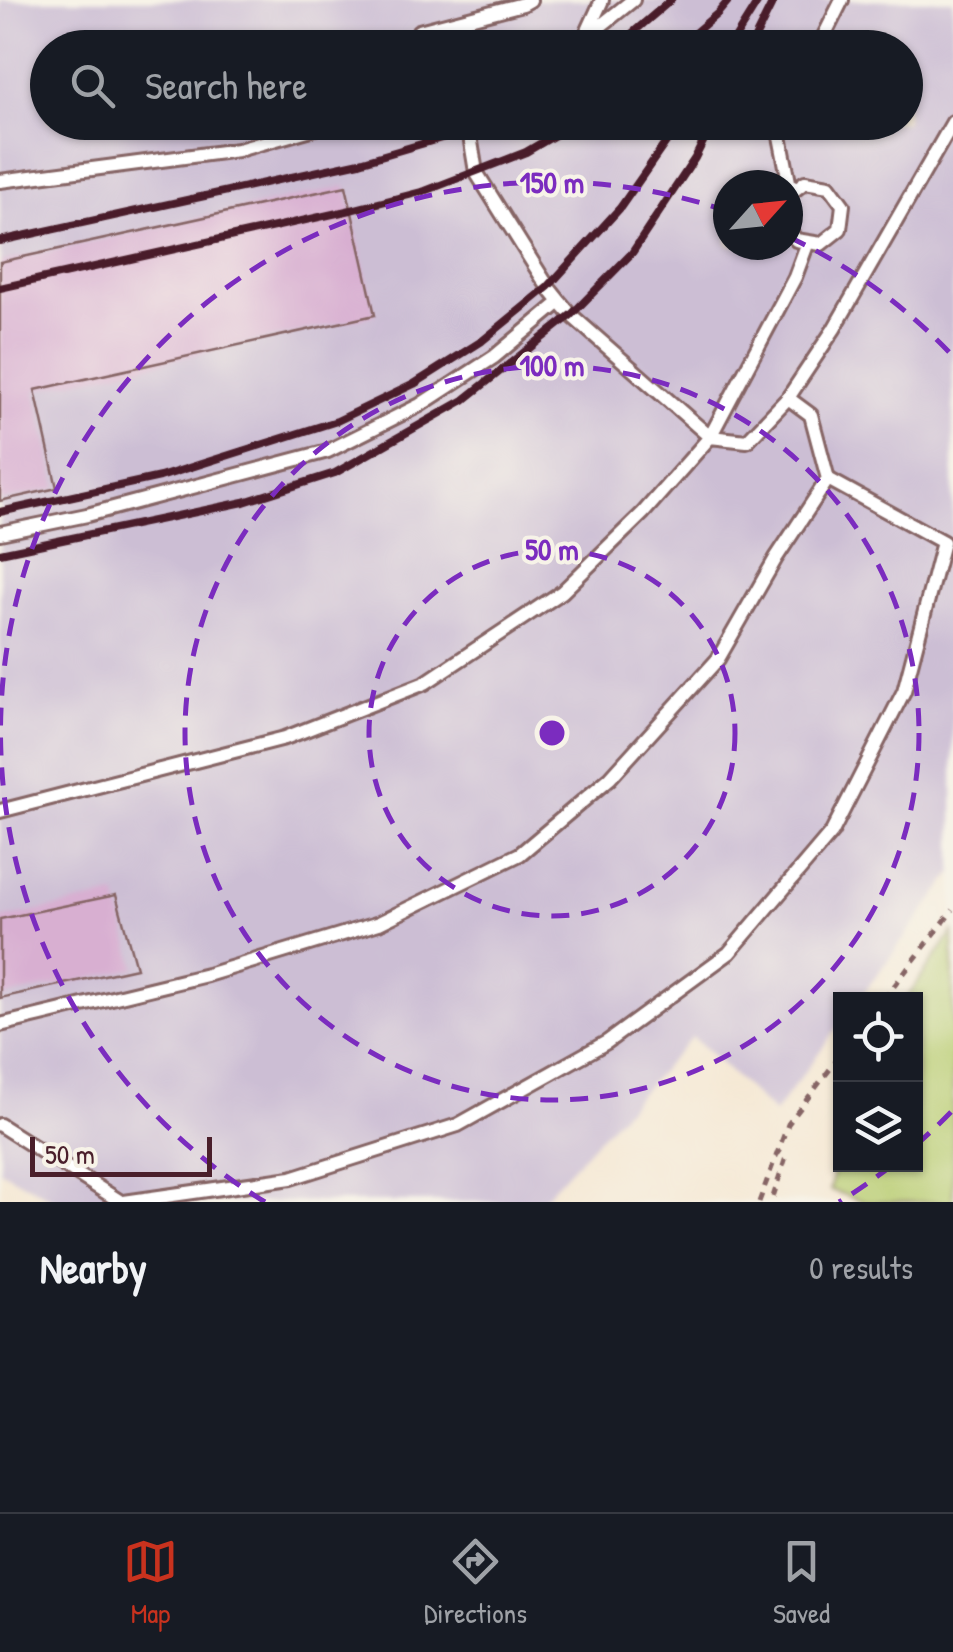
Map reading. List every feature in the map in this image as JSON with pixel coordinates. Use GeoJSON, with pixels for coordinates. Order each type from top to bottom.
{"type":"FeatureCollection","features":[{"type":"Feature","properties":{"kind":"lane"},"geometry":{"type":"LineString","coordinates":[[424,30],[530,0]]}},
{"type":"Feature","properties":{"kind":"lane"},"geometry":{"type":"LineString","coordinates":[[589,30],[602,0]]}},
{"type":"Feature","properties":{"kind":"lane"},"geometry":{"type":"LineString","coordinates":[[596,30],[634,0]]}},
{"type":"Feature","properties":{"kind":"lane"},"geometry":{"type":"LineString","coordinates":[[827,30],[842,0]]}},
{"type":"Feature","properties":{"kind":"lane"},"geometry":{"type":"LineString","coordinates":[[471,140],[476,172],[548,287],[571,316],[710,437],[747,442],[788,398],[834,329],[953,122]]}},
{"type":"Feature","properties":{"kind":"lane"},"geometry":{"type":"LineString","coordinates":[[0,181],[238,150],[273,140]]}},
{"type":"Feature","properties":{"kind":"lane"},"geometry":{"type":"LineString","coordinates":[[781,140],[786,170]]}},
{"type":"Feature","properties":{"kind":"lane"},"geometry":{"type":"LineString","coordinates":[[803,183],[829,186],[843,205],[840,229],[820,244],[803,241]]}},
{"type":"Feature","properties":{"kind":"lane"},"geometry":{"type":"LineString","coordinates":[[0,811],[284,738],[425,683],[562,592],[644,513],[710,437],[795,277],[808,242]]}},
{"type":"Feature","properties":{"kind":"lane"},"geometry":{"type":"LineString","coordinates":[[0,534],[88,515],[328,451],[420,405],[494,357],[560,302]]}},
{"type":"Feature","properties":{"kind":"lane"},"geometry":{"type":"LineString","coordinates":[[0,1125],[123,1202],[291,1178],[458,1125],[606,1042],[728,953],[832,832],[904,690],[943,542],[828,479],[811,415],[788,398]]}},
{"type":"Feature","properties":{"kind":"lane"},"geometry":{"type":"LineString","coordinates":[[0,1026],[207,975],[379,923],[520,854],[610,778],[718,659],[776,558],[828,479]]}},
{"type":"Feature","properties":{"kind":"path"},"geometry":{"type":"LineString","coordinates":[[890,992],[953,910]]}},
{"type":"Feature","properties":{"kind":"path"},"geometry":{"type":"LineString","coordinates":[[759,1202],[788,1124],[833,1065]]}},
{"type":"Feature","properties":{"kind":"path"},"geometry":{"type":"LineString","coordinates":[[773,1196],[786,1158],[778,1151]]}},
{"type":"Feature","properties":{"kind":"shaded area"},"geometry":{"type":"Polygon","coordinates":[[[0,0],[953,0],[953,873],[864,992],[833,992],[833,1033],[774,1113],[692,1037],[540,1202],[58,1202],[0,1170],[0,0]]]}},
{"type":"Feature","properties":{"kind":"green space"},"geometry":{"type":"Polygon","coordinates":[[[953,932],[953,1202],[865,1202],[830,1190],[833,1171],[923,1172],[923,992],[911,992],[953,932]]]}},
{"type":"Feature","properties":{"kind":"building"},"geometry":{"type":"Polygon","coordinates":[[[346,186],[375,315],[35,390],[57,488],[0,501],[0,262],[346,186]]]}},
{"type":"Feature","properties":{"kind":"building"},"geometry":{"type":"Polygon","coordinates":[[[116,895],[136,968],[0,998],[0,919],[116,895]]]}},
{"type":"Feature","properties":{"kind":"railway"},"geometry":{"type":"LineString","coordinates":[[636,30],[671,0]]}},
{"type":"Feature","properties":{"kind":"railway"},"geometry":{"type":"LineString","coordinates":[[698,30],[729,0]]}},
{"type":"Feature","properties":{"kind":"railway"},"geometry":{"type":"LineString","coordinates":[[740,30],[759,0]]}},
{"type":"Feature","properties":{"kind":"railway"},"geometry":{"type":"LineString","coordinates":[[759,30],[772,4]]}},
{"type":"Feature","properties":{"kind":"railway"},"geometry":{"type":"LineString","coordinates":[[0,241],[360,162],[435,140]]}},
{"type":"Feature","properties":{"kind":"railway"},"geometry":{"type":"LineString","coordinates":[[0,288],[425,191],[526,152],[546,140]]}},
{"type":"Feature","properties":{"kind":"railway"},"geometry":{"type":"LineString","coordinates":[[0,512],[160,477],[337,421],[414,384],[482,341],[548,287],[620,208],[667,140]]}},
{"type":"Feature","properties":{"kind":"railway"},"geometry":{"type":"LineString","coordinates":[[0,553],[244,502],[335,473],[464,400],[571,315],[632,253],[704,140]]}}]}
